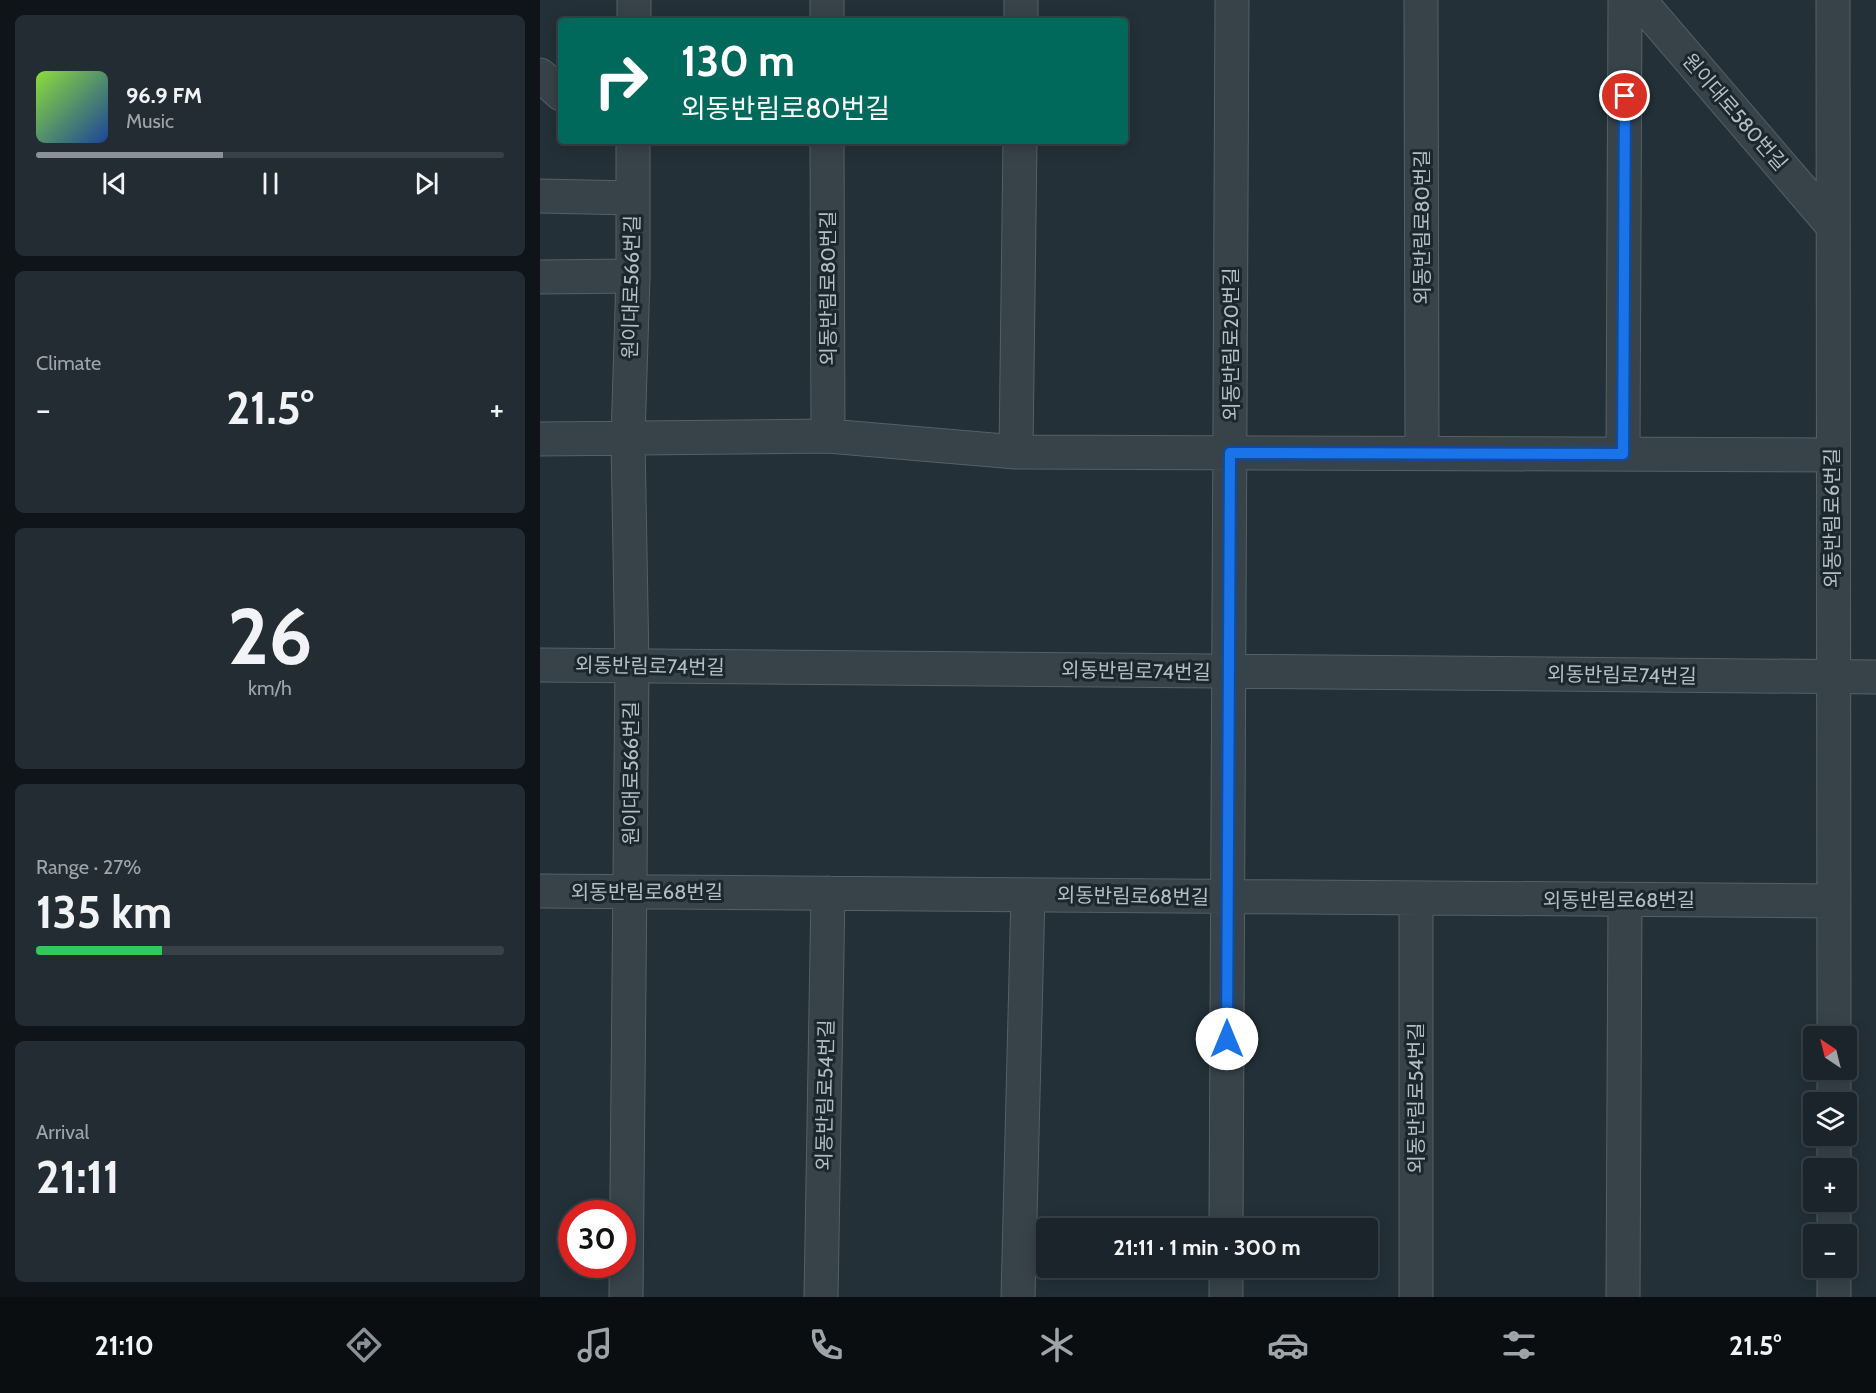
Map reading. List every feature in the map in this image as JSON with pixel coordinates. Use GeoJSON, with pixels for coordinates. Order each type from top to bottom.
{"type":"FeatureCollection","features":[{"type":"Feature","properties":{"kind":"street"},"geometry":{"type":"LineString","coordinates":[[634,0],[634,18]]}},
{"type":"Feature","properties":{"kind":"street"},"geometry":{"type":"LineString","coordinates":[[827,0],[827,18]]}},
{"type":"Feature","properties":{"kind":"street"},"geometry":{"type":"LineString","coordinates":[[1021,0],[1021,18]]}},
{"type":"Feature","properties":{"kind":"street","name":"외동반림로20번길"},"geometry":{"type":"LineString","coordinates":[[1226,1218],[1232,0]]}},
{"type":"Feature","properties":{"kind":"street","name":"외동반림로80번길"},"geometry":{"type":"LineString","coordinates":[[1421,0],[1422,453]]}},
{"type":"Feature","properties":{"kind":"street"},"geometry":{"type":"LineString","coordinates":[[1623,454],[1625,0]]}},
{"type":"Feature","properties":{"kind":"street","name":"원이대로580번길"},"geometry":{"type":"LineString","coordinates":[[1639,0],[1832,225]]}},
{"type":"Feature","properties":{"kind":"street","name":"외동반림로6번길"},"geometry":{"type":"LineString","coordinates":[[1833,0],[1834,1026]]}},
{"type":"Feature","properties":{"kind":"street"},"geometry":{"type":"LineString","coordinates":[[540,75],[558,91]]}},
{"type":"Feature","properties":{"kind":"street","name":"외동반림로80번길"},"geometry":{"type":"LineString","coordinates":[[827,144],[828,436]]}},
{"type":"Feature","properties":{"kind":"street"},"geometry":{"type":"LineString","coordinates":[[1016,453],[1020,144]]}},
{"type":"Feature","properties":{"kind":"street","name":"원이대로566번길"},"geometry":{"type":"LineString","coordinates":[[626,147],[633,198],[628,439],[632,666],[626,1297]]}},
{"type":"Feature","properties":{"kind":"street"},"geometry":{"type":"LineString","coordinates":[[540,196],[633,198]]}},
{"type":"Feature","properties":{"kind":"street"},"geometry":{"type":"LineString","coordinates":[[540,277],[633,276]]}},
{"type":"Feature","properties":{"kind":"street"},"geometry":{"type":"LineString","coordinates":[[540,439],[828,436],[1016,453],[1832,455]]}},
{"type":"Feature","properties":{"kind":"street","name":"외동반림로74번길"},"geometry":{"type":"LineString","coordinates":[[540,665],[1876,677]]}},
{"type":"Feature","properties":{"kind":"street","name":"외동반림로68번길"},"geometry":{"type":"LineString","coordinates":[[540,891],[1833,902]]}},
{"type":"Feature","properties":{"kind":"street","name":"외동반림로54번길"},"geometry":{"type":"LineString","coordinates":[[821,1297],[828,893]]}},
{"type":"Feature","properties":{"kind":"street"},"geometry":{"type":"LineString","coordinates":[[1018,1297],[1028,895]]}},
{"type":"Feature","properties":{"kind":"street","name":"외동반림로54번길"},"geometry":{"type":"LineString","coordinates":[[1416,898],[1416,1297]]}},
{"type":"Feature","properties":{"kind":"street"},"geometry":{"type":"LineString","coordinates":[[1623,1297],[1625,900]]}},
{"type":"Feature","properties":{"kind":"street"},"geometry":{"type":"LineString","coordinates":[[1226,1278],[1226,1297]]}},
{"type":"Feature","properties":{"kind":"street"},"geometry":{"type":"LineString","coordinates":[[1834,1278],[1834,1297]]}},
{"type":"Feature","properties":{"kind":"route"},"geometry":{"type":"LineString","coordinates":[[1227,1039],[1230,453],[1623,454],[1625,96]]}}]}
